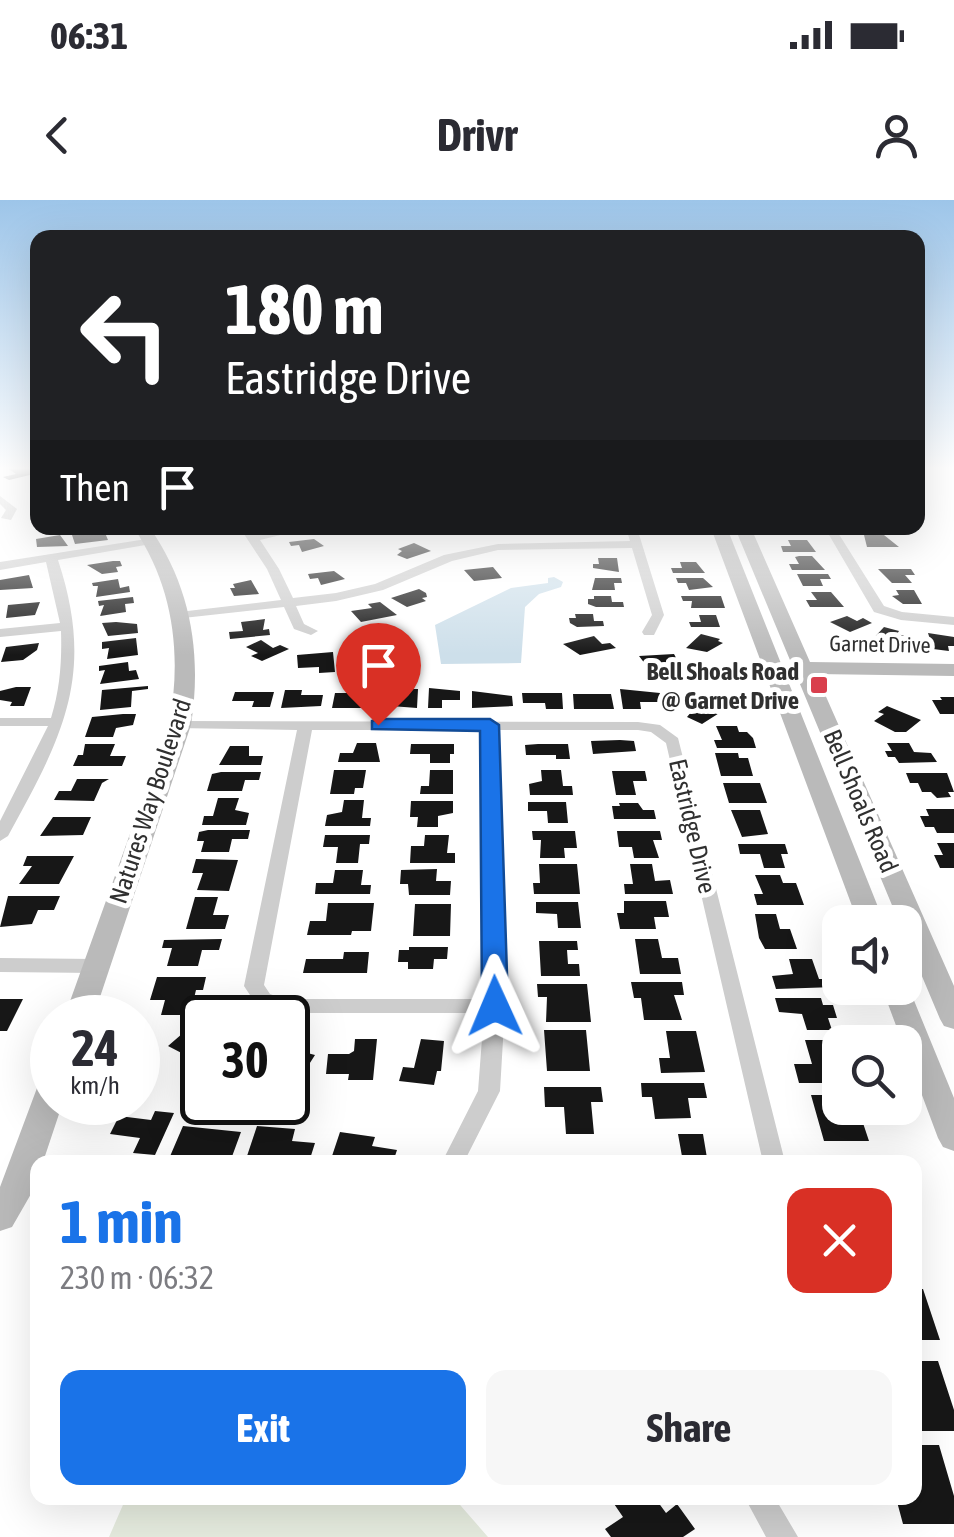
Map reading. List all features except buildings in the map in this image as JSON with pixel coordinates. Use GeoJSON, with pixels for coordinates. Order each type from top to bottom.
{"type":"FeatureCollection","features":[{"type":"Feature","properties":{"kind":"main road","name":"Natures Way Boulevard"},"geometry":{"type":"LineString","coordinates":[[86,995],[180,725],[186,696],[179,616],[170,578],[148,535]]}},
{"type":"Feature","properties":{"kind":"main road","name":"Bell Shoals Road"},"geometry":{"type":"LineString","coordinates":[[722,535],[864,905]]}},
{"type":"Feature","properties":{"kind":"main road","name":"Bell Shoals Road"},"geometry":{"type":"LineString","coordinates":[[746,535],[954,1019]]}},
{"type":"Feature","properties":{"kind":"main road","name":"Garnet Drive"},"geometry":{"type":"LineString","coordinates":[[806,673],[954,670]]}},
{"type":"Feature","properties":{"kind":"main road","name":"Garnet Drive"},"geometry":{"type":"LineString","coordinates":[[806,673],[954,678]]}},
{"type":"Feature","properties":{"kind":"main road"},"geometry":{"type":"LineString","coordinates":[[903,1005],[954,1138]]}},
{"type":"Feature","properties":{"kind":"main road"},"geometry":{"type":"LineString","coordinates":[[36,1155],[43,1125]]}},
{"type":"Feature","properties":{"kind":"main road"},"geometry":{"type":"LineString","coordinates":[[0,1218],[28,1188]]}},
{"type":"Feature","properties":{"kind":"street"},"geometry":{"type":"LineString","coordinates":[[0,566],[143,535]]}},
{"type":"Feature","properties":{"kind":"street"},"geometry":{"type":"LineString","coordinates":[[251,535],[299,626],[311,630]]}},
{"type":"Feature","properties":{"kind":"street"},"geometry":{"type":"LineString","coordinates":[[633,535],[658,615],[649,632]]}},
{"type":"Feature","properties":{"kind":"street"},"geometry":{"type":"LineString","coordinates":[[834,535],[879,608],[901,616],[954,621]]}},
{"type":"Feature","properties":{"kind":"street"},"geometry":{"type":"LineString","coordinates":[[179,616],[379,587],[448,558],[498,548],[635,544]]}},
{"type":"Feature","properties":{"kind":"street"},"geometry":{"type":"LineString","coordinates":[[2,829],[64,701],[66,626],[62,590],[51,558]]}},
{"type":"Feature","properties":{"kind":"street"},"geometry":{"type":"LineString","coordinates":[[0,633],[66,626]]}},
{"type":"Feature","properties":{"kind":"street"},"geometry":{"type":"LineString","coordinates":[[0,722],[56,722]]}},
{"type":"Feature","properties":{"kind":"street","name":"Eastridge Drive"},"geometry":{"type":"LineString","coordinates":[[180,725],[638,726],[655,728],[673,740],[772,1155]]}},
{"type":"Feature","properties":{"kind":"street"},"geometry":{"type":"LineString","coordinates":[[304,725],[254,986],[263,999],[284,1006],[495,1006]]}},
{"type":"Feature","properties":{"kind":"street"},"geometry":{"type":"LineString","coordinates":[[457,1155],[489,1091],[495,1006],[490,725]]}},
{"type":"Feature","properties":{"kind":"street"},"geometry":{"type":"LineString","coordinates":[[0,965],[96,966]]}},
{"type":"Feature","properties":{"kind":"street"},"geometry":{"type":"LineString","coordinates":[[763,1505],[783,1537]]}},
{"type":"Feature","properties":{"kind":"shaded area"},"geometry":{"type":"Polygon","coordinates":[[[123,1505],[460,1505],[488,1537],[109,1537],[123,1505]]]}},
{"type":"Feature","properties":{"kind":"water"},"geometry":{"type":"Polygon","coordinates":[[[548,578],[563,582],[561,587],[539,594],[525,607],[521,663],[441,664],[435,625],[511,588],[548,583],[548,578]]]}},
{"type":"Feature","properties":{"kind":"place","name":"Bell Shoals Road @ Garnet Drive"},"geometry":{"type":"Point","coordinates":[819,685]}},
{"type":"Feature","properties":{"kind":"route"},"geometry":{"type":"LineString","coordinates":[[378,725],[490,725],[495,1006]]}}]}
